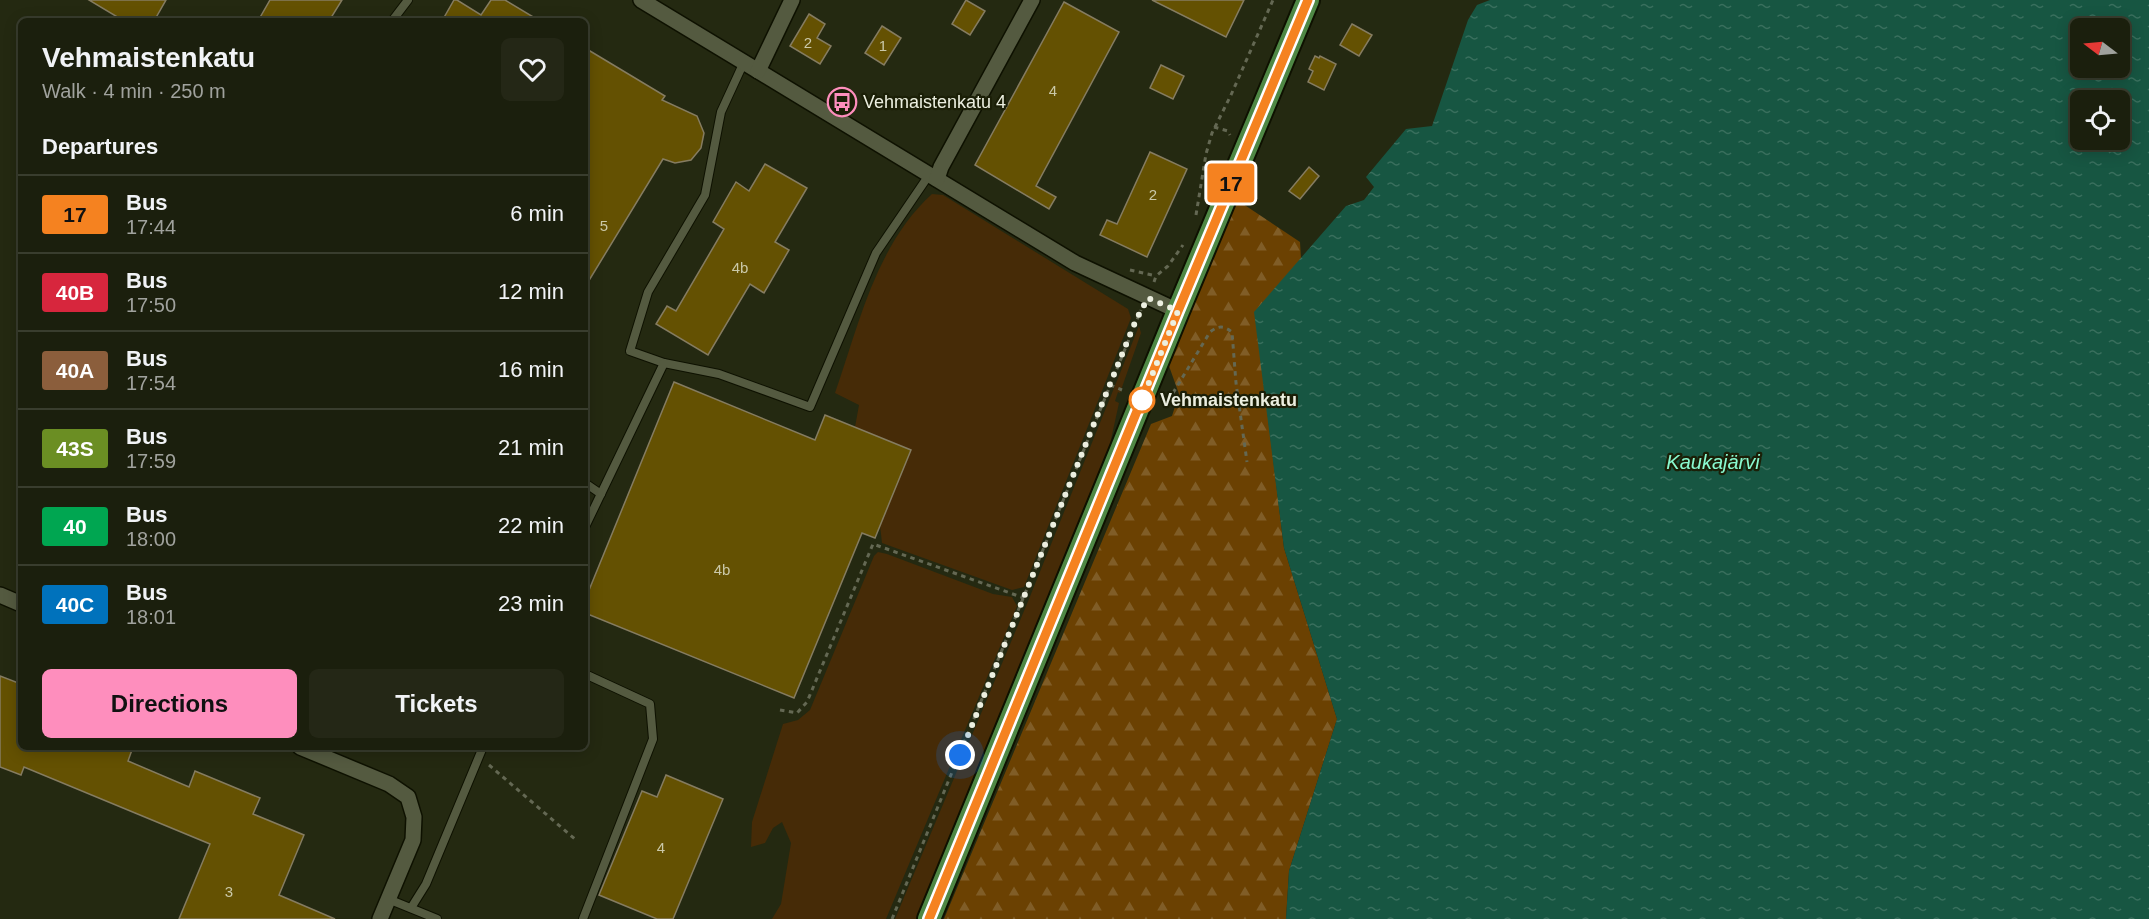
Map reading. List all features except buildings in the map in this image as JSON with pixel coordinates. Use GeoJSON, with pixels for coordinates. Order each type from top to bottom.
{"type":"FeatureCollection","features":[{"type":"Feature","properties":{"kind":"main road"},"geometry":{"type":"LineString","coordinates":[[929,919],[1308,0]]}},
{"type":"Feature","properties":{"kind":"street"},"geometry":{"type":"LineString","coordinates":[[641,0],[1075,263],[1178,311]]}},
{"type":"Feature","properties":{"kind":"street"},"geometry":{"type":"LineString","coordinates":[[758,70],[792,0]]}},
{"type":"Feature","properties":{"kind":"street"},"geometry":{"type":"LineString","coordinates":[[933,177],[941,167],[1032,0]]}},
{"type":"Feature","properties":{"kind":"street"},"geometry":{"type":"LineString","coordinates":[[0,595],[18,603]]}},
{"type":"Feature","properties":{"kind":"street"},"geometry":{"type":"LineString","coordinates":[[307,750],[389,784],[408,797],[414,817],[413,840],[380,919]]}},
{"type":"Feature","properties":{"kind":"lane"},"geometry":{"type":"LineString","coordinates":[[394,18],[408,0]]}},
{"type":"Feature","properties":{"kind":"lane"},"geometry":{"type":"LineString","coordinates":[[744,62],[721,112],[705,195],[648,292],[630,351],[663,363],[719,374],[810,407],[876,253],[933,177]]}},
{"type":"Feature","properties":{"kind":"lane"},"geometry":{"type":"LineString","coordinates":[[588,521],[663,363]]}},
{"type":"Feature","properties":{"kind":"lane"},"geometry":{"type":"LineString","coordinates":[[588,485],[601,494]]}},
{"type":"Feature","properties":{"kind":"lane"},"geometry":{"type":"LineString","coordinates":[[583,919],[653,739],[650,704],[588,675]]}},
{"type":"Feature","properties":{"kind":"lane"},"geometry":{"type":"LineString","coordinates":[[411,908],[426,884],[482,750]]}},
{"type":"Feature","properties":{"kind":"lane"},"geometry":{"type":"LineString","coordinates":[[388,899],[437,919]]}},
{"type":"Feature","properties":{"kind":"path"},"geometry":{"type":"LineString","coordinates":[[1195,218],[1206,154],[1214,127],[1231,95],[1273,0]]}},
{"type":"Feature","properties":{"kind":"path"},"geometry":{"type":"LineString","coordinates":[[1214,127],[1228,131],[1231,138]]}},
{"type":"Feature","properties":{"kind":"path"},"geometry":{"type":"LineString","coordinates":[[892,919],[1136,320],[1148,298],[1156,276],[1173,260],[1185,241]]}},
{"type":"Feature","properties":{"kind":"path"},"geometry":{"type":"LineString","coordinates":[[1173,393],[1210,332],[1217,327],[1225,327],[1232,332],[1236,383],[1247,462]]}},
{"type":"Feature","properties":{"kind":"path"},"geometry":{"type":"LineString","coordinates":[[1110,385],[1122,390]]}},
{"type":"Feature","properties":{"kind":"path"},"geometry":{"type":"LineString","coordinates":[[780,710],[797,713],[807,702],[873,544],[1024,598]]}},
{"type":"Feature","properties":{"kind":"path"},"geometry":{"type":"LineString","coordinates":[[479,756],[576,840]]}},
{"type":"Feature","properties":{"kind":"shaded area"},"geometry":{"type":"Polygon","coordinates":[[[932,194],[943,195],[1128,309],[1131,318],[1024,587],[1012,590],[882,543],[880,525],[911,450],[855,427],[859,405],[835,393],[861,313],[883,261],[913,214],[932,194]]]}},
{"type":"Feature","properties":{"kind":"shaded area"},"geometry":{"type":"Polygon","coordinates":[[[1139,326],[1141,333],[1120,393],[1118,392],[1115,401],[1119,403],[1110,444],[916,919],[895,919],[1029,599],[1139,326]]]}},
{"type":"Feature","properties":{"kind":"shaded area"},"geometry":{"type":"Polygon","coordinates":[[[878,552],[993,594],[1012,597],[1017,606],[886,919],[772,919],[781,904],[791,843],[782,822],[773,828],[765,843],[751,847],[752,822],[783,724],[798,720],[810,710],[874,556],[878,552]]]}},
{"type":"Feature","properties":{"kind":"green space"},"geometry":{"type":"Polygon","coordinates":[[[1234,198],[1300,242],[1301,259],[1255,312],[1284,548],[1337,719],[1289,871],[1286,919],[944,919],[1151,424],[1172,416],[1179,394],[1169,366],[1234,198]]]}},
{"type":"Feature","properties":{"kind":"water","name":"Kaukajärvi"},"geometry":{"type":"Polygon","coordinates":[[[1490,0],[2149,0],[2149,919],[1286,919],[1289,871],[1337,719],[1284,548],[1254,312],[1346,206],[1364,200],[1374,187],[1366,177],[1406,129],[1432,126],[1468,20],[1477,5],[1490,0]]]}},
{"type":"Feature","properties":{"kind":"bus line","name":"17"},"geometry":{"type":"LineString","coordinates":[[929,919],[1308,0]]}},
{"type":"Feature","properties":{"kind":"place","name":"Vehmaistenkatu 4"},"geometry":{"type":"Point","coordinates":[842,102]}},
{"type":"Feature","properties":{"kind":"place","name":"Vehmaistenkatu"},"geometry":{"type":"Point","coordinates":[1142,400]}},
{"type":"Feature","properties":{"kind":"route"},"geometry":{"type":"LineString","coordinates":[[960,755],[1136,320],[1148,298],[1178,311],[1142,400]]}}]}
